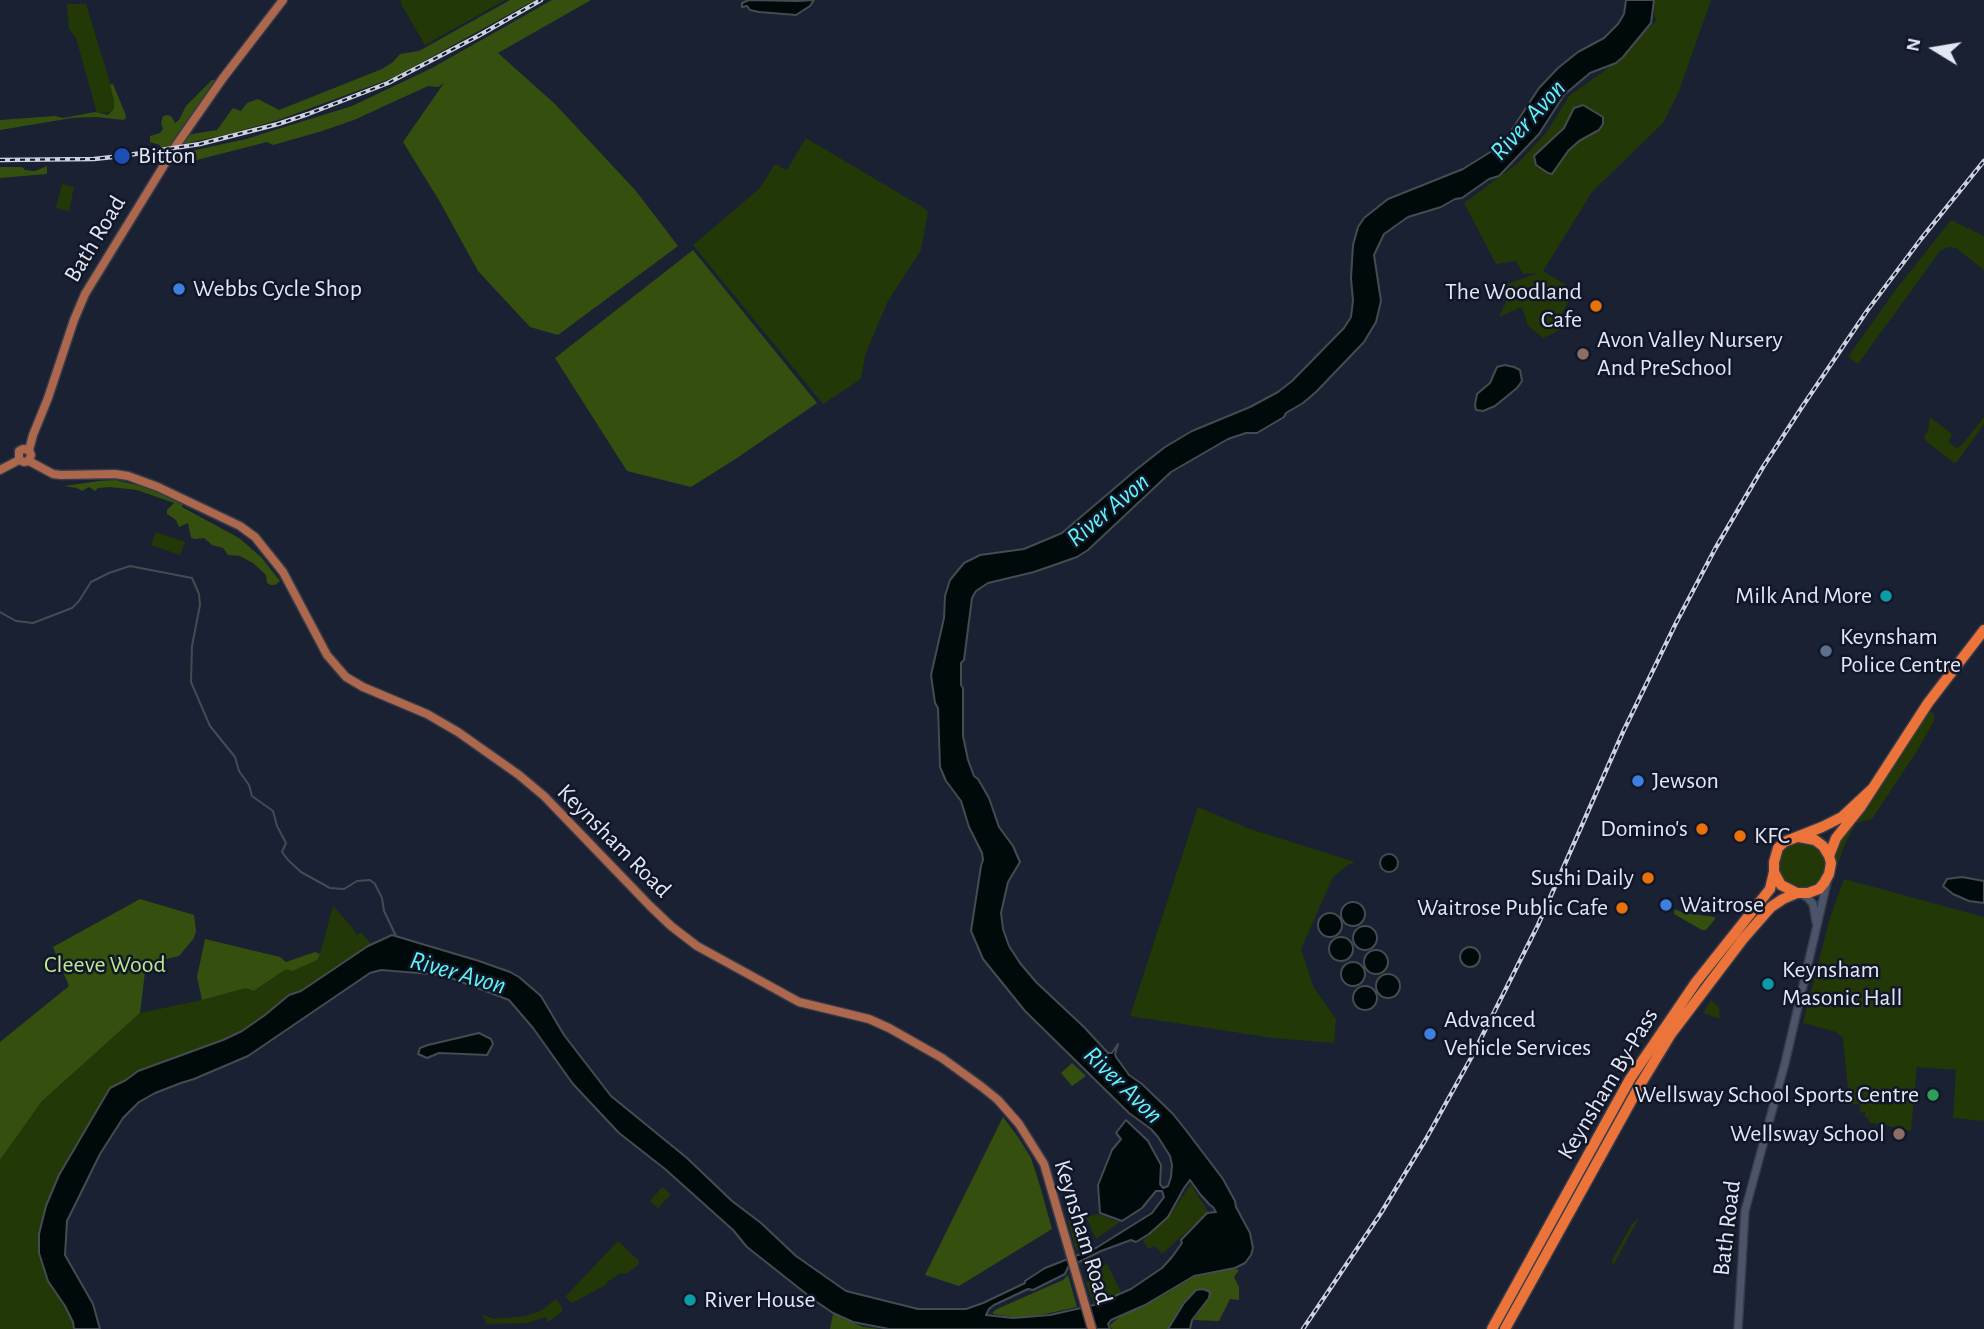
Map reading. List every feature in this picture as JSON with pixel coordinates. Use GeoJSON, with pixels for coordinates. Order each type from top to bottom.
{"type":"FeatureCollection","features":[{"type":"Feature","properties":{"kind":"highway"},"geometry":{"type":"LineString","coordinates":[[1829,856],[1836,838],[1860,808],[1928,703],[1984,630]]}},
{"type":"Feature","properties":{"kind":"highway"},"geometry":{"type":"LineString","coordinates":[[1796,836],[1815,840],[1823,846],[1831,863],[1829,874],[1819,889],[1808,893],[1799,893],[1781,885],[1774,872],[1778,848],[1796,836],[1842,817],[1872,789]]}},
{"type":"Feature","properties":{"kind":"highway","name":"Keynsham By-Pass"},"geometry":{"type":"LineString","coordinates":[[1492,1329],[1630,1079],[1696,982],[1770,889],[1774,872]]}},
{"type":"Feature","properties":{"kind":"highway","name":"Keynsham By-Pass"},"geometry":{"type":"LineString","coordinates":[[1504,1329],[1671,1034],[1743,939],[1772,906],[1799,893]]}},
{"type":"Feature","properties":{"kind":"main road","name":"Bath Road"},"geometry":{"type":"LineString","coordinates":[[29,450],[85,294],[177,144],[283,0]]}},
{"type":"Feature","properties":{"kind":"main road"},"geometry":{"type":"LineString","coordinates":[[0,470],[19,460],[29,461],[32,455],[29,450],[19,451],[19,460]]}},
{"type":"Feature","properties":{"kind":"main road","name":"Keynsham Road"},"geometry":{"type":"LineString","coordinates":[[29,461],[52,474],[115,474],[140,480],[222,516],[247,531],[283,572],[327,656],[346,677],[363,687],[428,713],[519,775],[544,796],[650,906],[688,939],[799,1002],[869,1019],[889,1028],[942,1058],[998,1100],[1019,1124],[1044,1164],[1092,1329]]}},
{"type":"Feature","properties":{"kind":"main road","name":"Bath Road"},"geometry":{"type":"LineString","coordinates":[[1738,1329],[1745,1211],[1785,1063],[1829,874]]}},
{"type":"Feature","properties":{"kind":"main road","name":"Bath Road"},"geometry":{"type":"LineString","coordinates":[[1799,893],[1814,904],[1816,930]]}},
{"type":"Feature","properties":{"kind":"green space"},"geometry":{"type":"Polygon","coordinates":[[[401,0],[505,0],[425,45],[401,0]]]}},
{"type":"Feature","properties":{"kind":"green space"},"geometry":{"type":"Polygon","coordinates":[[[510,0],[535,0],[395,77],[281,119],[179,145],[186,135],[217,130],[233,108],[241,111],[247,103],[258,99],[279,110],[382,69],[400,54],[419,51],[510,0]]]}},
{"type":"Feature","properties":{"kind":"green space"},"geometry":{"type":"Polygon","coordinates":[[[552,0],[591,0],[498,53],[555,104],[636,191],[678,246],[558,335],[530,327],[478,271],[403,142],[444,83],[438,87],[428,86],[354,120],[319,132],[273,145],[267,142],[167,165],[173,155],[246,139],[352,106],[432,68],[552,0]]]}},
{"type":"Feature","properties":{"kind":"green space"},"geometry":{"type":"Polygon","coordinates":[[[1651,0],[1711,0],[1679,91],[1663,123],[1592,192],[1543,271],[1574,290],[1561,316],[1566,321],[1560,330],[1543,338],[1528,326],[1522,307],[1499,317],[1507,300],[1504,285],[1538,273],[1523,274],[1516,261],[1496,264],[1464,203],[1517,164],[1547,132],[1569,96],[1607,69],[1656,21],[1651,0]]]}},
{"type":"Feature","properties":{"kind":"green space"},"geometry":{"type":"Polygon","coordinates":[[[67,4],[86,4],[119,112],[97,113],[76,38],[69,29],[67,4]]]}},
{"type":"Feature","properties":{"kind":"green space"},"geometry":{"type":"Polygon","coordinates":[[[215,80],[170,147],[161,149],[160,145],[150,142],[150,136],[163,129],[163,116],[172,117],[175,123],[186,106],[215,80]]]}},
{"type":"Feature","properties":{"kind":"green space"},"geometry":{"type":"Polygon","coordinates":[[[113,84],[125,113],[126,118],[123,120],[72,118],[0,130],[0,120],[55,116],[63,118],[95,112],[108,115],[114,109],[110,85],[113,84]]]}},
{"type":"Feature","properties":{"kind":"green space"},"geometry":{"type":"Polygon","coordinates":[[[806,138],[928,212],[921,250],[888,301],[865,355],[861,379],[823,404],[693,245],[759,189],[775,164],[787,170],[806,138]]]}},
{"type":"Feature","properties":{"kind":"green space"},"geometry":{"type":"Polygon","coordinates":[[[47,166],[47,174],[0,178],[0,167],[22,167],[35,171],[47,166]]]}},
{"type":"Feature","properties":{"kind":"green space"},"geometry":{"type":"Polygon","coordinates":[[[62,184],[74,187],[69,211],[56,208],[62,184]]]}},
{"type":"Feature","properties":{"kind":"green space"},"geometry":{"type":"Polygon","coordinates":[[[1951,220],[1984,236],[1984,270],[1956,248],[1948,247],[1940,251],[1858,364],[1848,357],[1894,292],[1951,220]]]}},
{"type":"Feature","properties":{"kind":"green space"},"geometry":{"type":"Polygon","coordinates":[[[693,250],[817,403],[691,487],[627,471],[555,358],[693,250]]]}},
{"type":"Feature","properties":{"kind":"green space"},"geometry":{"type":"Polygon","coordinates":[[[1930,417],[1952,434],[1949,442],[1956,448],[1962,445],[1984,417],[1984,424],[1954,463],[1924,437],[1930,417]]]}},
{"type":"Feature","properties":{"kind":"green space"},"geometry":{"type":"Polygon","coordinates":[[[116,480],[152,489],[183,502],[182,507],[239,538],[261,557],[280,581],[271,585],[267,583],[266,575],[253,563],[240,556],[228,555],[223,548],[212,545],[204,538],[191,538],[188,523],[179,527],[176,520],[167,514],[167,510],[174,503],[137,490],[110,487],[98,488],[95,491],[89,487],[82,491],[64,486],[116,480]]]}},
{"type":"Feature","properties":{"kind":"green space"},"geometry":{"type":"Polygon","coordinates":[[[156,532],[185,542],[180,555],[151,545],[156,532]]]}},
{"type":"Feature","properties":{"kind":"green space"},"geometry":{"type":"Polygon","coordinates":[[[1928,711],[1934,713],[1934,721],[1917,751],[1872,819],[1856,823],[1837,866],[1835,857],[1838,842],[1928,711]]]}},
{"type":"Feature","properties":{"kind":"green space"},"geometry":{"type":"Polygon","coordinates":[[[1198,807],[1250,829],[1355,862],[1333,877],[1301,949],[1314,988],[1336,1019],[1334,1043],[1273,1038],[1130,1016],[1198,807]]]}},
{"type":"Feature","properties":{"kind":"green space"},"geometry":{"type":"Polygon","coordinates":[[[1802,841],[1819,848],[1826,865],[1819,882],[1802,889],[1785,882],[1778,865],[1785,848],[1802,841]]]}},
{"type":"Feature","properties":{"kind":"green space"},"geometry":{"type":"Polygon","coordinates":[[[1844,879],[1984,917],[1984,1121],[1953,1118],[1956,1070],[1917,1067],[1911,1131],[1869,1122],[1865,1112],[1860,1113],[1860,1104],[1853,1104],[1849,1100],[1843,1038],[1836,1032],[1803,1023],[1829,921],[1844,879]]]}},
{"type":"Feature","properties":{"kind":"green space","name":"Cleeve Wood"},"geometry":{"type":"Polygon","coordinates":[[[140,899],[194,915],[194,938],[179,956],[146,964],[140,1013],[42,1101],[0,1160],[0,1042],[69,986],[53,947],[140,899]]]}},
{"type":"Feature","properties":{"kind":"green space"},"geometry":{"type":"Polygon","coordinates":[[[333,906],[357,935],[361,932],[371,944],[301,991],[289,994],[242,1031],[138,1071],[110,1088],[59,1175],[46,1206],[39,1234],[39,1253],[48,1281],[65,1306],[74,1329],[0,1329],[0,1160],[42,1101],[140,1013],[246,988],[255,991],[286,969],[316,960],[333,906]]]}},
{"type":"Feature","properties":{"kind":"green space"},"geometry":{"type":"Polygon","coordinates":[[[1675,909],[1715,919],[1706,930],[1702,930],[1674,914],[1675,909]]]}},
{"type":"Feature","properties":{"kind":"green space"},"geometry":{"type":"Polygon","coordinates":[[[205,939],[280,957],[286,962],[315,952],[320,954],[317,960],[292,971],[286,969],[254,991],[246,988],[202,1000],[197,977],[205,939]]]}},
{"type":"Feature","properties":{"kind":"green space"},"geometry":{"type":"Polygon","coordinates":[[[1711,1000],[1719,1007],[1720,1019],[1703,1013],[1711,1000]]]}},
{"type":"Feature","properties":{"kind":"green space"},"geometry":{"type":"Polygon","coordinates":[[[1072,1063],[1086,1076],[1072,1086],[1061,1073],[1072,1063]]]}},
{"type":"Feature","properties":{"kind":"green space"},"geometry":{"type":"Polygon","coordinates":[[[1003,1117],[1031,1158],[1052,1229],[959,1286],[925,1275],[1003,1117]]]}},
{"type":"Feature","properties":{"kind":"green space"},"geometry":{"type":"Polygon","coordinates":[[[1191,1184],[1208,1212],[1162,1254],[1155,1246],[1148,1249],[1143,1240],[1168,1218],[1191,1184]]]}},
{"type":"Feature","properties":{"kind":"green space"},"geometry":{"type":"Polygon","coordinates":[[[662,1187],[671,1194],[658,1208],[650,1201],[662,1187]]]}},
{"type":"Feature","properties":{"kind":"green space"},"geometry":{"type":"Polygon","coordinates":[[[1097,1214],[1120,1222],[1096,1239],[1086,1217],[1097,1214]]]}},
{"type":"Feature","properties":{"kind":"green space"},"geometry":{"type":"Polygon","coordinates":[[[1078,1218],[1091,1244],[1076,1251],[1068,1220],[1078,1218]]]}},
{"type":"Feature","properties":{"kind":"green space"},"geometry":{"type":"Polygon","coordinates":[[[1639,1218],[1613,1266],[1612,1260],[1632,1224],[1639,1218]]]}},
{"type":"Feature","properties":{"kind":"green space"},"geometry":{"type":"Polygon","coordinates":[[[618,1241],[639,1264],[628,1273],[619,1274],[607,1284],[572,1303],[565,1297],[618,1241]]]}},
{"type":"Feature","properties":{"kind":"green space"},"geometry":{"type":"Polygon","coordinates":[[[1107,1264],[1122,1294],[1094,1305],[1086,1283],[1089,1281],[1086,1274],[1093,1271],[1095,1275],[1103,1271],[1101,1267],[1107,1264]]]}},
{"type":"Feature","properties":{"kind":"green space"},"geometry":{"type":"Polygon","coordinates":[[[1239,1270],[1234,1277],[1239,1287],[1239,1300],[1230,1299],[1219,1321],[1194,1320],[1209,1298],[1210,1292],[1203,1288],[1195,1290],[1183,1303],[1168,1329],[1112,1329],[1110,1325],[1122,1315],[1155,1300],[1194,1277],[1239,1270]]]}},
{"type":"Feature","properties":{"kind":"green space"},"geometry":{"type":"Polygon","coordinates":[[[1068,1275],[1077,1307],[1031,1317],[993,1314],[997,1309],[1063,1280],[1068,1275]]]}},
{"type":"Feature","properties":{"kind":"green space"},"geometry":{"type":"Polygon","coordinates":[[[556,1299],[562,1312],[548,1322],[546,1317],[527,1323],[487,1324],[482,1314],[493,1319],[526,1316],[542,1310],[556,1299]]]}},
{"type":"Feature","properties":{"kind":"green space"},"geometry":{"type":"Polygon","coordinates":[[[833,1314],[863,1327],[880,1329],[830,1329],[833,1314]]]}},
{"type":"Feature","properties":{"kind":"water"},"geometry":{"type":"Polygon","coordinates":[[[749,0],[814,0],[796,15],[759,12],[750,10],[747,6],[742,7],[742,3],[749,0]]]}},
{"type":"Feature","properties":{"kind":"water","name":"River Avon"},"geometry":{"type":"Polygon","coordinates":[[[1626,0],[1654,0],[1651,23],[1623,57],[1616,63],[1590,73],[1564,95],[1539,134],[1499,176],[1489,179],[1462,198],[1408,217],[1384,234],[1374,255],[1381,301],[1376,322],[1364,342],[1316,392],[1284,417],[1257,433],[1246,433],[1228,439],[1171,472],[1088,550],[1077,557],[1034,572],[988,583],[976,591],[972,598],[964,660],[961,663],[963,736],[974,776],[989,798],[999,827],[1013,846],[1020,862],[1008,882],[1001,913],[1009,946],[1036,982],[1108,1053],[1112,1053],[1118,1044],[1116,1057],[1129,1075],[1173,1114],[1223,1179],[1250,1233],[1253,1248],[1245,1263],[1235,1268],[1194,1276],[1145,1305],[1111,1320],[1108,1324],[1110,1329],[889,1329],[853,1322],[814,1300],[747,1247],[733,1230],[665,1169],[619,1133],[573,1084],[533,1028],[509,1000],[443,975],[381,970],[370,973],[248,1056],[155,1093],[139,1102],[123,1118],[100,1154],[67,1221],[65,1255],[93,1304],[100,1329],[74,1329],[65,1306],[48,1281],[39,1253],[39,1234],[46,1206],[59,1175],[110,1088],[138,1071],[242,1031],[289,995],[301,991],[368,946],[392,935],[479,961],[519,977],[541,996],[564,1035],[611,1096],[687,1158],[796,1256],[846,1291],[918,1309],[966,1309],[1025,1283],[1045,1268],[1096,1248],[1152,1213],[1164,1197],[1162,1191],[1156,1191],[1142,1208],[1122,1221],[1100,1213],[1098,1185],[1112,1150],[1121,1139],[1116,1133],[1126,1120],[1148,1141],[1161,1165],[1160,1184],[1163,1188],[1168,1186],[1172,1165],[1170,1156],[1158,1137],[1129,1113],[1025,1011],[983,959],[971,931],[982,853],[969,827],[961,801],[946,781],[940,767],[938,708],[931,675],[950,580],[964,563],[980,555],[1024,549],[1062,533],[1165,447],[1192,431],[1250,407],[1292,381],[1344,328],[1351,317],[1353,245],[1358,227],[1364,218],[1388,199],[1463,169],[1492,151],[1509,134],[1539,88],[1558,68],[1578,52],[1604,38],[1624,14],[1626,0]],[[1190,1180],[1168,1217],[1149,1234],[1136,1242],[1131,1240],[1101,1251],[1068,1267],[1065,1274],[994,1305],[986,1315],[1013,1318],[1050,1315],[1094,1305],[1131,1289],[1162,1268],[1182,1243],[1181,1240],[1207,1213],[1216,1212],[1190,1180]]]}},
{"type":"Feature","properties":{"kind":"water"},"geometry":{"type":"Polygon","coordinates":[[[1583,105],[1603,117],[1603,124],[1599,130],[1579,141],[1568,151],[1552,174],[1548,173],[1536,165],[1534,156],[1564,128],[1574,108],[1583,105]]]}},
{"type":"Feature","properties":{"kind":"water"},"geometry":{"type":"Polygon","coordinates":[[[1505,365],[1520,370],[1522,381],[1495,406],[1483,411],[1476,410],[1477,394],[1490,383],[1497,367],[1505,365]]]}},
{"type":"Feature","properties":{"kind":"water"},"geometry":{"type":"Polygon","coordinates":[[[1389,854],[1395,857],[1398,863],[1395,869],[1389,872],[1383,869],[1380,863],[1383,857],[1389,854]]]}},
{"type":"Feature","properties":{"kind":"water"},"geometry":{"type":"Polygon","coordinates":[[[1962,877],[1984,881],[1984,903],[1969,901],[1943,886],[1947,879],[1962,877]]]}},
{"type":"Feature","properties":{"kind":"water"},"geometry":{"type":"Polygon","coordinates":[[[1353,902],[1362,905],[1365,914],[1362,923],[1353,926],[1344,923],[1341,914],[1344,905],[1353,902]]]}},
{"type":"Feature","properties":{"kind":"water"},"geometry":{"type":"Polygon","coordinates":[[[1330,913],[1339,916],[1342,925],[1339,934],[1330,937],[1321,934],[1318,925],[1321,916],[1330,913]]]}},
{"type":"Feature","properties":{"kind":"water"},"geometry":{"type":"Polygon","coordinates":[[[1365,926],[1374,929],[1377,938],[1374,947],[1365,950],[1356,947],[1353,938],[1356,929],[1365,926]]]}},
{"type":"Feature","properties":{"kind":"water"},"geometry":{"type":"Polygon","coordinates":[[[1341,937],[1350,940],[1353,949],[1350,958],[1341,961],[1332,958],[1329,949],[1332,940],[1341,937]]]}},
{"type":"Feature","properties":{"kind":"water"},"geometry":{"type":"Polygon","coordinates":[[[1470,947],[1477,950],[1480,957],[1477,964],[1470,967],[1463,964],[1460,957],[1463,950],[1470,947]]]}},
{"type":"Feature","properties":{"kind":"water"},"geometry":{"type":"Polygon","coordinates":[[[1376,950],[1385,953],[1388,962],[1385,971],[1376,974],[1367,971],[1364,962],[1367,953],[1376,950]]]}},
{"type":"Feature","properties":{"kind":"water"},"geometry":{"type":"Polygon","coordinates":[[[1353,962],[1362,965],[1365,974],[1362,983],[1353,986],[1344,983],[1341,974],[1344,965],[1353,962]]]}},
{"type":"Feature","properties":{"kind":"water"},"geometry":{"type":"Polygon","coordinates":[[[1388,974],[1397,977],[1400,986],[1397,995],[1388,998],[1379,995],[1376,986],[1379,977],[1388,974]]]}},
{"type":"Feature","properties":{"kind":"water"},"geometry":{"type":"Polygon","coordinates":[[[1365,986],[1374,989],[1377,998],[1374,1007],[1365,1010],[1356,1007],[1353,998],[1356,989],[1365,986]]]}},
{"type":"Feature","properties":{"kind":"water"},"geometry":{"type":"Polygon","coordinates":[[[479,1033],[491,1039],[493,1044],[487,1055],[439,1053],[427,1058],[418,1054],[420,1048],[428,1045],[479,1033]]]}},
{"type":"Feature","properties":{"kind":"water"},"geometry":{"type":"Polygon","coordinates":[[[1196,1290],[1210,1292],[1209,1298],[1192,1320],[1190,1329],[1168,1329],[1184,1303],[1196,1290]]]}},
{"type":"Feature","properties":{"kind":"waterway"},"geometry":{"type":"LineString","coordinates":[[0,612],[16,621],[33,623],[72,608],[91,582],[130,566],[192,578],[199,594],[200,605],[192,646],[191,682],[210,726],[235,757],[252,796],[273,811],[286,843],[282,852],[288,860],[301,872],[330,888],[344,889],[357,881],[370,880],[382,898],[384,911],[396,936]]}},
{"type":"Feature","properties":{"kind":"railway"},"geometry":{"type":"LineString","coordinates":[[0,160],[122,156],[200,144],[278,124],[388,83],[541,0]]}},
{"type":"Feature","properties":{"kind":"railway"},"geometry":{"type":"LineString","coordinates":[[1303,1329],[1381,1213],[1471,1058],[1538,925],[1623,732],[1715,549],[1763,467],[1867,311],[1984,161]]}},
{"type":"Feature","properties":{"kind":"place","name":"Bitton"},"geometry":{"type":"Point","coordinates":[122,156]}},
{"type":"Feature","properties":{"kind":"place","name":"Webbs Cycle Shop"},"geometry":{"type":"Point","coordinates":[179,289]}},
{"type":"Feature","properties":{"kind":"place","name":"The Woodland Cafe"},"geometry":{"type":"Point","coordinates":[1596,306]}},
{"type":"Feature","properties":{"kind":"place","name":"Avon Valley Nursery And PreSchool"},"geometry":{"type":"Point","coordinates":[1583,354]}},
{"type":"Feature","properties":{"kind":"place","name":"Milk And More"},"geometry":{"type":"Point","coordinates":[1886,596]}},
{"type":"Feature","properties":{"kind":"place","name":"Keynsham Police Centre"},"geometry":{"type":"Point","coordinates":[1826,651]}},
{"type":"Feature","properties":{"kind":"place","name":"Jewson"},"geometry":{"type":"Point","coordinates":[1638,781]}},
{"type":"Feature","properties":{"kind":"place","name":"Domino's"},"geometry":{"type":"Point","coordinates":[1702,829]}},
{"type":"Feature","properties":{"kind":"place","name":"KFC"},"geometry":{"type":"Point","coordinates":[1740,836]}},
{"type":"Feature","properties":{"kind":"place","name":"Sushi Daily"},"geometry":{"type":"Point","coordinates":[1648,878]}},
{"type":"Feature","properties":{"kind":"place","name":"Waitrose"},"geometry":{"type":"Point","coordinates":[1666,905]}},
{"type":"Feature","properties":{"kind":"place","name":"Waitrose Public Cafe"},"geometry":{"type":"Point","coordinates":[1622,908]}},
{"type":"Feature","properties":{"kind":"place","name":"Keynsham Masonic Hall"},"geometry":{"type":"Point","coordinates":[1768,984]}},
{"type":"Feature","properties":{"kind":"place","name":"Advanced Vehicle Services"},"geometry":{"type":"Point","coordinates":[1430,1034]}},
{"type":"Feature","properties":{"kind":"place","name":"Wellsway School Sports Centre"},"geometry":{"type":"Point","coordinates":[1933,1095]}},
{"type":"Feature","properties":{"kind":"place","name":"Wellsway School"},"geometry":{"type":"Point","coordinates":[1899,1134]}},
{"type":"Feature","properties":{"kind":"place","name":"River House"},"geometry":{"type":"Point","coordinates":[690,1300]}}]}
